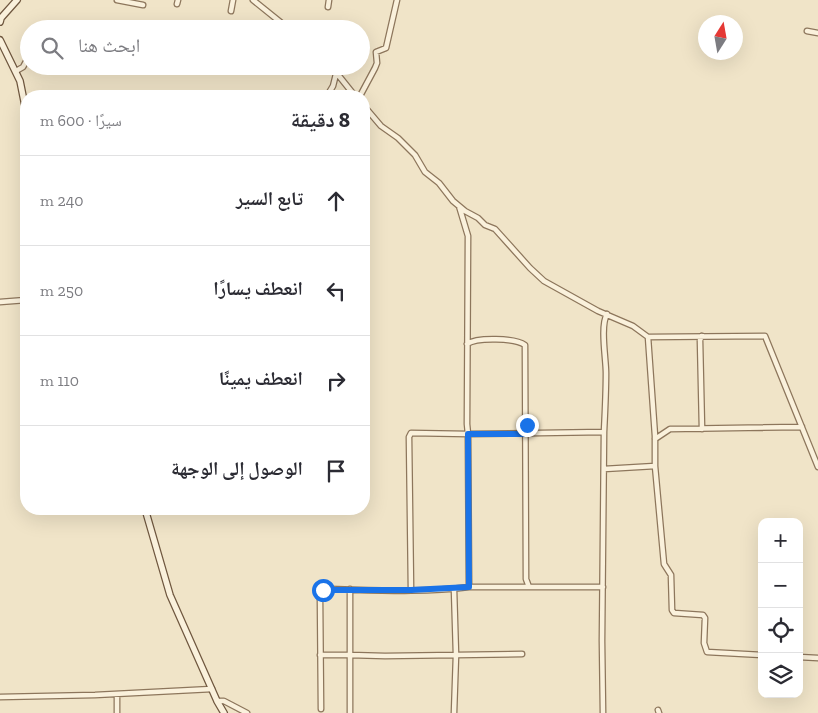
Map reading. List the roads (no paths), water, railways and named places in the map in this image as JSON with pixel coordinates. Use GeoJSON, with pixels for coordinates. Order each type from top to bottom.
{"type":"FeatureCollection","features":[{"type":"Feature","properties":{"kind":"street"},"geometry":{"type":"LineString","coordinates":[[0,19],[17,0]]}},
{"type":"Feature","properties":{"kind":"street"},"geometry":{"type":"LineString","coordinates":[[117,0],[143,5]]}},
{"type":"Feature","properties":{"kind":"street"},"geometry":{"type":"LineString","coordinates":[[231,11],[233,0]]}},
{"type":"Feature","properties":{"kind":"street"},"geometry":{"type":"LineString","coordinates":[[253,0],[278,20]]}},
{"type":"Feature","properties":{"kind":"street"},"geometry":{"type":"LineString","coordinates":[[328,7],[329,0]]}},
{"type":"Feature","properties":{"kind":"street"},"geometry":{"type":"LineString","coordinates":[[363,90],[377,63],[376,52],[386,48],[396,0]]}},
{"type":"Feature","properties":{"kind":"street"},"geometry":{"type":"LineString","coordinates":[[807,31],[818,33]]}},
{"type":"Feature","properties":{"kind":"street"},"geometry":{"type":"LineString","coordinates":[[0,40],[20,80],[22,90]]}},
{"type":"Feature","properties":{"kind":"street"},"geometry":{"type":"LineString","coordinates":[[16,71],[20,69]]}},
{"type":"Feature","properties":{"kind":"street"},"geometry":{"type":"LineString","coordinates":[[331,90],[336,75]]}},
{"type":"Feature","properties":{"kind":"street"},"geometry":{"type":"LineString","coordinates":[[337,75],[350,90]]}},
{"type":"Feature","properties":{"kind":"street"},"geometry":{"type":"LineString","coordinates":[[370,113],[381,126],[398,138],[415,155],[425,172],[440,183],[459,206],[478,218],[485,225],[495,229],[530,268],[556,289],[633,326],[648,336],[765,336],[818,467]]}},
{"type":"Feature","properties":{"kind":"street"},"geometry":{"type":"LineString","coordinates":[[459,206],[468,236],[469,587]]}},
{"type":"Feature","properties":{"kind":"street"},"geometry":{"type":"LineString","coordinates":[[0,302],[20,300]]}},
{"type":"Feature","properties":{"kind":"street"},"geometry":{"type":"LineString","coordinates":[[603,713],[606,374],[604,332],[607,314]]}},
{"type":"Feature","properties":{"kind":"street"},"geometry":{"type":"LineString","coordinates":[[648,336],[655,466],[664,564],[671,575],[672,610],[674,613],[703,615],[705,618],[704,643],[707,652],[758,655]]}},
{"type":"Feature","properties":{"kind":"street"},"geometry":{"type":"LineString","coordinates":[[702,336],[700,340],[702,429]]}},
{"type":"Feature","properties":{"kind":"street"},"geometry":{"type":"LineString","coordinates":[[467,344],[472,341],[497,340],[520,341],[525,345],[526,579],[529,587]]}},
{"type":"Feature","properties":{"kind":"street"},"geometry":{"type":"LineString","coordinates":[[655,439],[670,429],[802,427]]}},
{"type":"Feature","properties":{"kind":"street"},"geometry":{"type":"LineString","coordinates":[[411,590],[409,437],[411,433],[526,434],[604,432]]}},
{"type":"Feature","properties":{"kind":"street"},"geometry":{"type":"LineString","coordinates":[[604,469],[655,466]]}},
{"type":"Feature","properties":{"kind":"street"},"geometry":{"type":"LineString","coordinates":[[147,515],[170,595],[224,713]]}},
{"type":"Feature","properties":{"kind":"street"},"geometry":{"type":"LineString","coordinates":[[321,709],[320,592],[327,589],[411,590],[469,587],[603,587]]}},
{"type":"Feature","properties":{"kind":"street"},"geometry":{"type":"LineString","coordinates":[[350,589],[350,713]]}},
{"type":"Feature","properties":{"kind":"street"},"geometry":{"type":"LineString","coordinates":[[454,589],[456,655],[454,713]]}},
{"type":"Feature","properties":{"kind":"street"},"geometry":{"type":"LineString","coordinates":[[320,655],[522,654]]}},
{"type":"Feature","properties":{"kind":"street"},"geometry":{"type":"LineString","coordinates":[[803,657],[818,658]]}},
{"type":"Feature","properties":{"kind":"street"},"geometry":{"type":"LineString","coordinates":[[0,697],[212,689]]}},
{"type":"Feature","properties":{"kind":"street"},"geometry":{"type":"LineString","coordinates":[[117,694],[117,713]]}},
{"type":"Feature","properties":{"kind":"street"},"geometry":{"type":"LineString","coordinates":[[217,701],[226,701],[247,713]]}}]}
